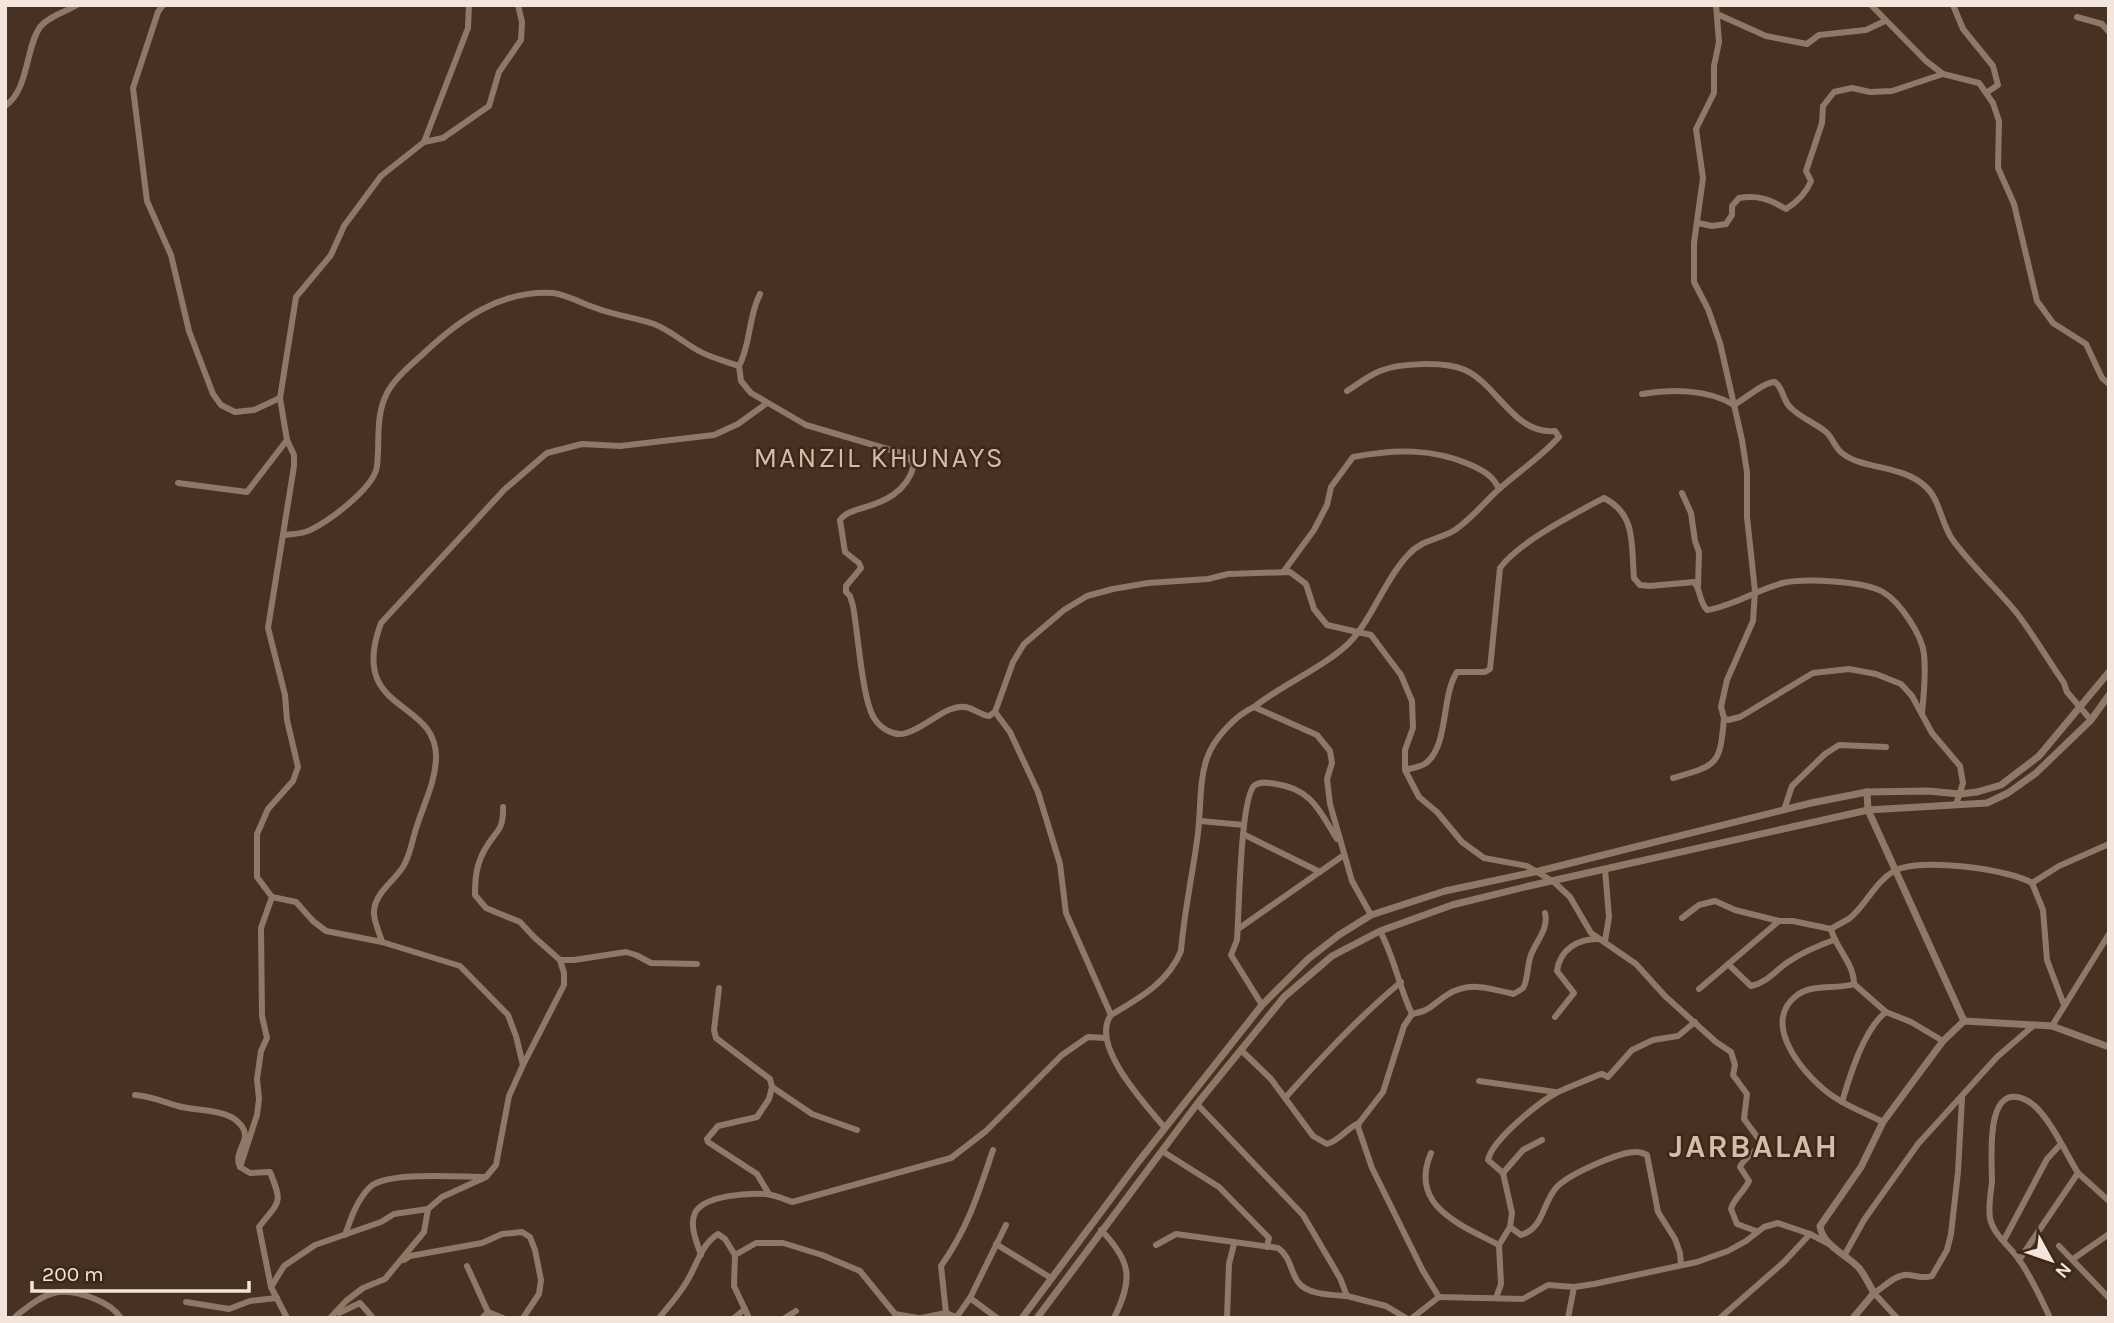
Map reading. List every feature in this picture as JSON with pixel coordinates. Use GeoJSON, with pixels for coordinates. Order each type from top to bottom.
{"type":"FeatureCollection","features":[{"type":"Feature","properties":{"kind":"street"},"geometry":{"type":"LineString","coordinates":[[5,106],[10,103],[24,76],[33,41],[40,27],[50,18],[77,5]]}},
{"type":"Feature","properties":{"kind":"street"},"geometry":{"type":"LineString","coordinates":[[163,5],[158,12],[133,88],[147,201],[171,255],[189,331],[213,394],[221,405],[235,412],[254,410],[280,398]]}},
{"type":"Feature","properties":{"kind":"street"},"geometry":{"type":"LineString","coordinates":[[424,142],[468,28],[469,5]]}},
{"type":"Feature","properties":{"kind":"street"},"geometry":{"type":"LineString","coordinates":[[519,5],[521,40],[499,72],[489,106],[443,138],[424,142],[381,176],[344,226],[331,255],[296,297],[280,398],[287,440],[295,466],[268,628],[285,695],[287,720],[298,767],[293,781],[268,809],[257,834],[257,877],[272,897],[296,902],[313,921],[326,930],[382,942],[460,966],[508,1015],[523,1065]]}},
{"type":"Feature","properties":{"kind":"street"},"geometry":{"type":"LineString","coordinates":[[1672,778],[1697,771],[1714,763],[1719,756],[1724,718],[1721,707],[1727,680],[1754,621],[1755,591],[1747,517],[1747,472],[1720,343],[1708,309],[1694,282],[1695,243],[1703,178],[1696,129],[1714,93],[1714,66],[1719,42],[1716,5]]}},
{"type":"Feature","properties":{"kind":"street"},"geometry":{"type":"LineString","coordinates":[[1871,5],[1926,61],[1943,74],[1979,83],[1993,103],[1999,121],[1998,168],[2014,204],[2037,301],[2053,323],[2086,344],[2102,378],[2109,384]]}},
{"type":"Feature","properties":{"kind":"street"},"geometry":{"type":"LineString","coordinates":[[1953,5],[1963,29],[1993,66],[1998,85],[1986,93]]}},
{"type":"Feature","properties":{"kind":"street"},"geometry":{"type":"LineString","coordinates":[[1717,14],[1766,36],[1807,44],[1819,35],[1866,30],[1885,21]]}},
{"type":"Feature","properties":{"kind":"street"},"geometry":{"type":"LineString","coordinates":[[2077,17],[2102,24],[2109,32]]}},
{"type":"Feature","properties":{"kind":"street"},"geometry":{"type":"LineString","coordinates":[[1698,223],[1712,226],[1726,224],[1738,198],[1766,198],[1786,209],[1797,202],[1811,181],[1806,171],[1822,123],[1823,106],[1834,92],[1852,88],[1870,92],[1892,91],[1943,74]]}},
{"type":"Feature","properties":{"kind":"street"},"geometry":{"type":"LineString","coordinates":[[284,535],[305,531],[323,522],[361,492],[373,479],[377,467],[377,433],[381,408],[388,391],[404,371],[446,333],[478,311],[503,300],[524,294],[565,295],[613,314],[655,324],[700,352],[739,366]]}},
{"type":"Feature","properties":{"kind":"street"},"geometry":{"type":"LineString","coordinates":[[760,294],[750,320],[744,356],[739,366],[741,380],[751,393],[806,425],[901,453],[909,458],[914,466],[910,479],[899,492],[882,503],[847,513],[839,520],[845,552],[859,563],[861,568],[846,586],[846,592],[853,606],[868,701],[874,718],[884,729],[904,734],[932,722],[945,710],[969,708],[989,716],[995,712],[1009,671],[1024,644],[1064,610],[1087,596],[1148,583],[1208,579],[1228,574],[1290,572],[1307,584],[1314,610],[1327,625],[1371,635],[1401,675],[1412,701],[1413,727],[1405,750],[1405,770],[1419,797],[1437,812],[1462,842],[1484,858],[1527,866],[1555,881],[1570,897],[1583,921],[1602,940],[1636,964],[1665,996],[1731,1052],[1735,1065],[1733,1075],[1746,1094],[1744,1119],[1761,1142],[1740,1167],[1749,1181],[1745,1190],[1732,1203],[1731,1209],[1737,1224],[1756,1231]]}},
{"type":"Feature","properties":{"kind":"street"},"geometry":{"type":"LineString","coordinates":[[1165,1128],[1114,1061],[1105,1038],[1106,1022],[1147,993],[1177,962],[1181,951],[1200,821],[1202,781],[1208,755],[1231,723],[1243,712],[1347,644],[1408,554],[1425,541],[1452,532],[1559,437],[1559,433],[1555,431],[1542,432],[1526,424],[1480,381],[1465,370],[1450,366],[1422,364],[1382,370],[1347,391]]}},
{"type":"Feature","properties":{"kind":"street"},"geometry":{"type":"LineString","coordinates":[[1734,405],[1752,395],[1763,384],[1775,382],[1781,387],[1784,401],[1791,409],[1826,432],[1840,452],[1851,458],[1888,468],[1925,486],[1933,495],[1949,535],[1965,557],[2018,614],[2064,683],[2067,692],[2091,720]]}},
{"type":"Feature","properties":{"kind":"street"},"geometry":{"type":"LineString","coordinates":[[1642,394],[1676,391],[1720,398],[1734,405]]}},
{"type":"Feature","properties":{"kind":"street"},"geometry":{"type":"LineString","coordinates":[[382,942],[373,912],[380,895],[408,857],[432,787],[436,757],[433,736],[385,693],[376,677],[373,643],[381,623],[505,489],[547,453],[582,444],[621,446],[714,435],[738,424],[766,403]]}},
{"type":"Feature","properties":{"kind":"street"},"geometry":{"type":"LineString","coordinates":[[178,483],[247,492],[287,440]]}},
{"type":"Feature","properties":{"kind":"street"},"geometry":{"type":"LineString","coordinates":[[1284,571],[1314,530],[1327,505],[1331,487],[1353,457],[1426,451],[1450,456],[1494,479],[1499,489]]}},
{"type":"Feature","properties":{"kind":"street"},"geometry":{"type":"LineString","coordinates":[[1682,493],[1691,513],[1699,552],[1698,586],[1703,606],[1707,610],[1722,607],[1755,591],[1786,582],[1825,581],[1855,584],[1884,592],[1904,613],[1918,634],[1924,652],[1922,715]]}},
{"type":"Feature","properties":{"kind":"street"},"geometry":{"type":"LineString","coordinates":[[1405,770],[1424,765],[1433,756],[1457,672],[1490,669],[1500,568],[1508,557],[1573,515],[1604,498],[1616,504],[1628,519],[1634,578],[1640,585],[1694,582],[1698,586]]}},
{"type":"Feature","properties":{"kind":"street"},"geometry":{"type":"LineString","coordinates":[[1724,718],[1728,720],[1740,717],[1813,673],[1849,668],[1876,674],[1901,684],[1912,696],[1932,733],[1960,766],[1963,783],[1956,805]]}},
{"type":"Feature","properties":{"kind":"street"},"geometry":{"type":"LineString","coordinates":[[1022,1318],[1139,1161],[1262,1005],[1308,959],[1371,915],[1445,891],[1867,792],[1928,790],[1960,794],[2001,785],[2039,756],[2109,672]]}},
{"type":"Feature","properties":{"kind":"street"},"geometry":{"type":"LineString","coordinates":[[1037,1318],[1197,1104],[1284,997],[1332,956],[1380,931],[1451,905],[1605,869],[1868,810],[1987,803],[2008,793],[2036,773],[2091,720],[2109,695]]}},
{"type":"Feature","properties":{"kind":"street"},"geometry":{"type":"LineString","coordinates":[[1254,707],[1317,736],[1330,751],[1332,762],[1327,779],[1330,804],[1352,881],[1371,915]]}},
{"type":"Feature","properties":{"kind":"street"},"geometry":{"type":"LineString","coordinates":[[995,712],[1010,732],[1038,792],[1060,864],[1066,912],[1111,1016]]}},
{"type":"Feature","properties":{"kind":"street"},"geometry":{"type":"LineString","coordinates":[[1784,810],[1792,786],[1825,754],[1839,745],[1886,747]]}},
{"type":"Feature","properties":{"kind":"street"},"geometry":{"type":"LineString","coordinates":[[1262,1005],[1231,955],[1237,940],[1243,834],[1249,793],[1255,785],[1264,783],[1303,792],[1314,801],[1341,847]]}},
{"type":"Feature","properties":{"kind":"street"},"geometry":{"type":"LineString","coordinates":[[1867,792],[1868,810],[1964,1021]]}},
{"type":"Feature","properties":{"kind":"street"},"geometry":{"type":"LineString","coordinates":[[271,1287],[284,1266],[296,1256],[327,1240],[381,1222],[394,1214],[428,1209],[442,1198],[486,1177],[496,1165],[509,1096],[564,985],[560,960],[520,922],[486,908],[475,895],[476,870],[485,848],[504,822],[503,807]]}},
{"type":"Feature","properties":{"kind":"street"},"geometry":{"type":"LineString","coordinates":[[1200,821],[1244,825]]}},
{"type":"Feature","properties":{"kind":"street"},"geometry":{"type":"LineString","coordinates":[[1243,834],[1320,872]]}},
{"type":"Feature","properties":{"kind":"street"},"geometry":{"type":"LineString","coordinates":[[2032,883],[2059,866],[2109,844]]}},
{"type":"Feature","properties":{"kind":"street"},"geometry":{"type":"LineString","coordinates":[[1238,929],[1344,855]]}},
{"type":"Feature","properties":{"kind":"street"},"geometry":{"type":"LineString","coordinates":[[1682,918],[1699,905],[1715,901],[1735,910],[1779,921],[1793,921],[1831,929],[1850,918],[1877,886],[1894,871],[1912,865],[1937,864],[2021,876],[2032,883],[2043,910],[2047,960],[2064,1005]]}},
{"type":"Feature","properties":{"kind":"street"},"geometry":{"type":"LineString","coordinates":[[1602,940],[1609,917],[1605,869]]}},
{"type":"Feature","properties":{"kind":"street"},"geometry":{"type":"LineString","coordinates":[[240,1167],[257,1115],[257,1079],[261,1051],[267,1038],[262,1016],[261,928],[272,897]]}},
{"type":"Feature","properties":{"kind":"street"},"geometry":{"type":"LineString","coordinates":[[1241,1051],[1271,1079],[1313,1136],[1328,1144],[1335,1142],[1350,1127],[1359,1123],[1383,1092],[1405,1026],[1412,1014],[1428,1011],[1456,990],[1482,985],[1513,994],[1522,989],[1526,982],[1529,960],[1544,928],[1545,913]]}},
{"type":"Feature","properties":{"kind":"street"},"geometry":{"type":"LineString","coordinates":[[1699,989],[1779,921]]}},
{"type":"Feature","properties":{"kind":"street"},"geometry":{"type":"LineString","coordinates":[[1831,929],[1834,940],[1850,964],[1854,984],[1886,1012],[1911,1022],[1943,1041]]}},
{"type":"Feature","properties":{"kind":"street"},"geometry":{"type":"LineString","coordinates":[[1380,931],[1391,953],[1412,1014]]}},
{"type":"Feature","properties":{"kind":"street"},"geometry":{"type":"LineString","coordinates":[[2052,1026],[2109,934]]}},
{"type":"Feature","properties":{"kind":"street"},"geometry":{"type":"LineString","coordinates":[[1555,1017],[1574,993],[1557,971],[1558,962],[1570,946],[1583,939],[1602,940]]}},
{"type":"Feature","properties":{"kind":"street"},"geometry":{"type":"LineString","coordinates":[[1728,964],[1751,986],[1760,984],[1810,948],[1834,940]]}},
{"type":"Feature","properties":{"kind":"street"},"geometry":{"type":"LineString","coordinates":[[560,960],[625,952],[651,963],[697,964]]}},
{"type":"Feature","properties":{"kind":"street"},"geometry":{"type":"LineString","coordinates":[[1285,1098],[1337,1040],[1401,982]]}},
{"type":"Feature","properties":{"kind":"street"},"geometry":{"type":"LineString","coordinates":[[1854,984],[1807,990],[1796,996],[1782,1016],[1782,1024],[1786,1040],[1812,1078],[1842,1102],[1883,1122]]}},
{"type":"Feature","properties":{"kind":"street"},"geometry":{"type":"LineString","coordinates":[[719,988],[714,1030],[716,1038],[770,1079],[772,1087],[765,1107],[757,1117],[718,1126],[707,1139],[726,1156],[757,1174],[769,1194]]}},
{"type":"Feature","properties":{"kind":"street"},"geometry":{"type":"LineString","coordinates":[[1842,1102],[1865,1043],[1878,1018],[1886,1012]]}},
{"type":"Feature","properties":{"kind":"street"},"geometry":{"type":"LineString","coordinates":[[1897,1318],[1874,1293],[1860,1270],[1831,1245],[1821,1232],[1820,1226],[1861,1167],[1883,1122],[1943,1041],[1964,1021],[2052,1026],[2109,1047]]}},
{"type":"Feature","properties":{"kind":"street"},"geometry":{"type":"LineString","coordinates":[[1496,1298],[1501,1284],[1499,1245],[1510,1227],[1512,1213],[1503,1173],[1488,1160],[1489,1152],[1515,1125],[1557,1092],[1598,1074],[1608,1077],[1632,1050],[1653,1040],[1678,1036],[1695,1022]]}},
{"type":"Feature","properties":{"kind":"street"},"geometry":{"type":"LineString","coordinates":[[1844,1256],[1864,1220],[1902,1164],[1997,1057],[2033,1026]]}},
{"type":"Feature","properties":{"kind":"street"},"geometry":{"type":"LineString","coordinates":[[701,1255],[693,1229],[694,1214],[703,1203],[733,1195],[769,1194],[792,1202],[951,1158],[986,1130],[1062,1055],[1088,1038],[1105,1038]]}},
{"type":"Feature","properties":{"kind":"street"},"geometry":{"type":"LineString","coordinates":[[1479,1081],[1557,1092]]}},
{"type":"Feature","properties":{"kind":"street"},"geometry":{"type":"LineString","coordinates":[[772,1087],[812,1114],[857,1130]]}},
{"type":"Feature","properties":{"kind":"street"},"geometry":{"type":"LineString","coordinates":[[135,1095],[197,1111],[211,1110],[234,1119],[245,1133],[237,1156],[240,1167],[250,1173],[270,1172],[280,1197],[259,1227],[271,1287],[287,1318]]}},
{"type":"Feature","properties":{"kind":"street"},"geometry":{"type":"LineString","coordinates":[[2050,1318],[2040,1294],[2019,1260],[1997,1234],[1990,1218],[1995,1113],[2003,1101],[2013,1097],[2026,1101],[2042,1114],[2078,1173],[2109,1201]]}},
{"type":"Feature","properties":{"kind":"street"},"geometry":{"type":"LineString","coordinates":[[1853,1318],[1874,1293],[1899,1276],[1932,1276],[1947,1250],[1958,1172],[1962,1098]]}},
{"type":"Feature","properties":{"kind":"street"},"geometry":{"type":"LineString","coordinates":[[1197,1104],[1303,1215],[1340,1278],[1347,1296]]}},
{"type":"Feature","properties":{"kind":"street"},"geometry":{"type":"LineString","coordinates":[[1359,1123],[1372,1168],[1423,1271],[1439,1297]]}},
{"type":"Feature","properties":{"kind":"street"},"geometry":{"type":"LineString","coordinates":[[1503,1173],[1523,1150],[1542,1140]]}},
{"type":"Feature","properties":{"kind":"street"},"geometry":{"type":"LineString","coordinates":[[2004,1240],[2047,1159],[2060,1145]]}},
{"type":"Feature","properties":{"kind":"street"},"geometry":{"type":"LineString","coordinates":[[946,1313],[941,1266],[956,1247],[974,1207],[992,1150]]}},
{"type":"Feature","properties":{"kind":"street"},"geometry":{"type":"LineString","coordinates":[[1162,1151],[1219,1187],[1269,1238],[1267,1247]]}},
{"type":"Feature","properties":{"kind":"street"},"geometry":{"type":"LineString","coordinates":[[1510,1227],[1521,1235],[1538,1225],[1555,1188],[1570,1175],[1626,1153],[1638,1152],[1647,1155],[1658,1213],[1675,1240],[1681,1265]]}},
{"type":"Feature","properties":{"kind":"street"},"geometry":{"type":"LineString","coordinates":[[1431,1153],[1424,1180],[1436,1205],[1455,1222],[1499,1245]]}},
{"type":"Feature","properties":{"kind":"street"},"geometry":{"type":"LineString","coordinates":[[1139,1161],[1149,1168]]}},
{"type":"Feature","properties":{"kind":"street"},"geometry":{"type":"LineString","coordinates":[[2019,1260],[2078,1173]]}},
{"type":"Feature","properties":{"kind":"street"},"geometry":{"type":"LineString","coordinates":[[345,1235],[357,1203],[372,1184],[429,1175],[486,1177]]}},
{"type":"Feature","properties":{"kind":"street"},"geometry":{"type":"LineString","coordinates":[[331,1317],[363,1288],[385,1279],[424,1233],[428,1209]]}},
{"type":"Feature","properties":{"kind":"street"},"geometry":{"type":"LineString","coordinates":[[1412,1318],[1439,1297],[1523,1299],[1548,1285],[1574,1287],[1697,1262],[1728,1251],[1746,1241],[1756,1231],[1778,1223],[1810,1234],[1831,1245]]}},
{"type":"Feature","properties":{"kind":"street"},"geometry":{"type":"LineString","coordinates":[[735,1255],[755,1243],[783,1243],[860,1271],[894,1316],[920,1318],[946,1313],[956,1317],[970,1298],[1006,1225]]}},
{"type":"Feature","properties":{"kind":"street"},"geometry":{"type":"LineString","coordinates":[[1101,1230],[1114,1244],[1128,1277],[1127,1289],[1114,1318]]}},
{"type":"Feature","properties":{"kind":"street"},"geometry":{"type":"LineString","coordinates":[[393,1269],[410,1256],[482,1243],[502,1234],[522,1232],[530,1237],[541,1280],[539,1294],[523,1318]]}},
{"type":"Feature","properties":{"kind":"street"},"geometry":{"type":"LineString","coordinates":[[659,1318],[685,1285],[705,1246],[718,1234],[735,1255],[734,1286],[749,1318]]}},
{"type":"Feature","properties":{"kind":"street"},"geometry":{"type":"LineString","coordinates":[[1156,1245],[1176,1234],[1278,1248],[1284,1252],[1298,1283],[1307,1289],[1386,1306],[1406,1318]]}},
{"type":"Feature","properties":{"kind":"street"},"geometry":{"type":"LineString","coordinates":[[1720,1318],[1784,1262],[1810,1234]]}},
{"type":"Feature","properties":{"kind":"street"},"geometry":{"type":"LineString","coordinates":[[2073,1259],[2109,1234]]}},
{"type":"Feature","properties":{"kind":"street"},"geometry":{"type":"LineString","coordinates":[[996,1244],[1051,1278]]}},
{"type":"Feature","properties":{"kind":"street"},"geometry":{"type":"LineString","coordinates":[[1227,1318],[1228,1264],[1234,1244]]}},
{"type":"Feature","properties":{"kind":"street"},"geometry":{"type":"LineString","coordinates":[[2059,1246],[2109,1298]]}},
{"type":"Feature","properties":{"kind":"street"},"geometry":{"type":"LineString","coordinates":[[467,1266],[488,1312],[503,1318]]}},
{"type":"Feature","properties":{"kind":"street"},"geometry":{"type":"LineString","coordinates":[[1568,1318],[1574,1287]]}},
{"type":"Feature","properties":{"kind":"street"},"geometry":{"type":"LineString","coordinates":[[16,1316],[44,1296],[66,1290],[100,1301],[116,1311],[121,1318]]}},
{"type":"Feature","properties":{"kind":"street"},"geometry":{"type":"LineString","coordinates":[[186,1301],[229,1309],[250,1301],[277,1298]]}},
{"type":"Feature","properties":{"kind":"street"},"geometry":{"type":"LineString","coordinates":[[970,1298],[997,1318]]}},
{"type":"Feature","properties":{"kind":"street"},"geometry":{"type":"LineString","coordinates":[[331,1317],[357,1303],[373,1318]]}},
{"type":"Feature","properties":{"kind":"street"},"geometry":{"type":"LineString","coordinates":[[734,1318],[745,1309]]}},
{"type":"Feature","properties":{"kind":"street"},"geometry":{"type":"LineString","coordinates":[[785,1318],[796,1311]]}},
{"type":"Feature","properties":{"kind":"street"},"geometry":{"type":"LineString","coordinates":[[482,1318],[488,1312]]}},
{"type":"Feature","properties":{"kind":"district","name":"MANZIL KHUNAYS"},"geometry":{"type":"Point","coordinates":[879,457]}},
{"type":"Feature","properties":{"kind":"district","name":"JARBALAH"},"geometry":{"type":"Point","coordinates":[1754,1146]}}]}
